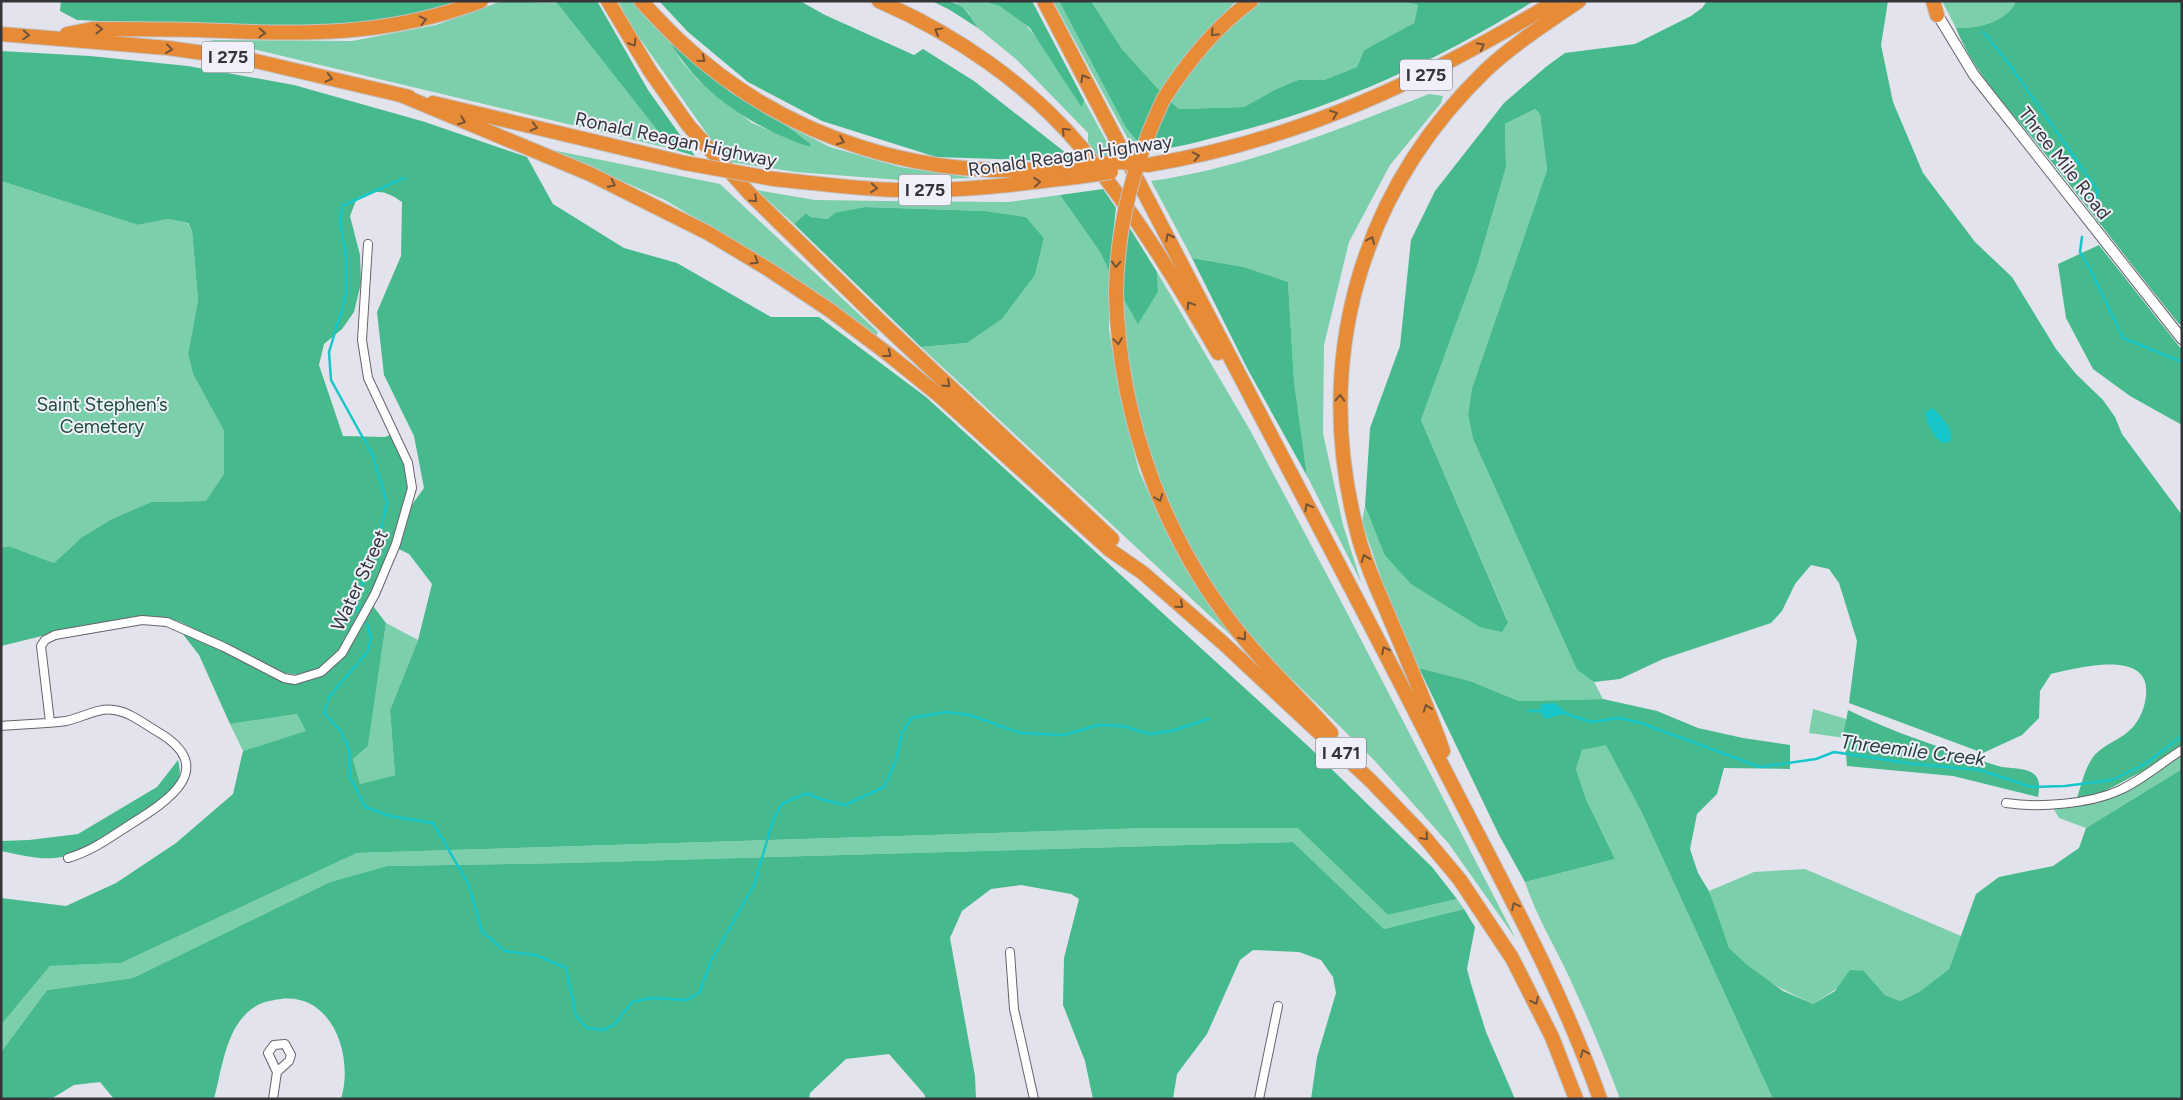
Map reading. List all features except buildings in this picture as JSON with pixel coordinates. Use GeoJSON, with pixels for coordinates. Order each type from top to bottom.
{"type":"FeatureCollection","features":[{"type":"Feature","properties":{"kind":"highway"},"geometry":{"type":"LineString","coordinates":[[51,36],[92,29],[285,34],[343,32],[411,23],[481,1]]}},
{"type":"Feature","properties":{"kind":"highway"},"geometry":{"type":"LineString","coordinates":[[608,1],[673,105],[711,153],[750,194],[877,318],[1119,545],[1143,573]]}},
{"type":"Feature","properties":{"kind":"highway"},"geometry":{"type":"LineString","coordinates":[[641,1],[681,42],[725,77],[784,115],[830,137],[903,160],[934,166],[991,171],[1073,172]]}},
{"type":"Feature","properties":{"kind":"highway"},"geometry":{"type":"LineString","coordinates":[[879,1],[949,37],[990,64],[1035,102],[1080,146],[1155,248],[1228,369],[1255,405]]}},
{"type":"Feature","properties":{"kind":"highway"},"geometry":{"type":"LineString","coordinates":[[1044,1],[1378,636],[1453,788],[1497,870],[1556,990],[1584,1053],[1600,1099]]}},
{"type":"Feature","properties":{"kind":"highway"},"geometry":{"type":"LineString","coordinates":[[1251,1],[1223,23],[1196,53],[1164,100],[1141,150],[1124,215],[1117,252],[1117,330],[1130,410],[1157,493],[1184,548],[1220,607],[1250,646],[1304,702],[1401,812]]}},
{"type":"Feature","properties":{"kind":"highway","name":"Ronald Reagan Highway"},"geometry":{"type":"LineString","coordinates":[[1,34],[51,36],[168,48],[247,59],[685,164],[774,179],[854,187],[917,190],[977,188],[1073,172],[1148,165],[1253,141],[1362,104],[1454,60],[1556,1]]}},
{"type":"Feature","properties":{"kind":"highway"},"geometry":{"type":"LineString","coordinates":[[1453,788],[1443,750],[1425,700],[1358,538],[1347,489],[1341,447],[1342,357],[1350,309],[1365,255],[1382,214],[1415,156],[1443,116],[1488,69],[1579,1]]}},
{"type":"Feature","properties":{"kind":"highway"},"geometry":{"type":"LineString","coordinates":[[1931,1],[1938,15]]}},
{"type":"Feature","properties":{"kind":"highway"},"geometry":{"type":"LineString","coordinates":[[401,95],[590,174],[711,234],[768,269],[888,354],[941,397],[1110,550],[1143,573]]}},
{"type":"Feature","properties":{"kind":"highway","name":"I 471"},"geometry":{"type":"LineString","coordinates":[[1143,573],[1302,716],[1401,812],[1460,880],[1512,958],[1552,1037],[1576,1099]]}},
{"type":"Feature","properties":{"kind":"street","name":"Three Mile Road"},"geometry":{"type":"LineString","coordinates":[[1938,15],[1974,75],[2182,339]]}},
{"type":"Feature","properties":{"kind":"street","name":"Water Street"},"geometry":{"type":"LineString","coordinates":[[50,722],[41,646],[45,640],[55,635],[142,620],[167,622],[224,647],[278,676],[296,680],[321,672],[342,653],[372,600],[396,544],[412,488],[408,463],[368,378],[362,340],[368,244]]}},
{"type":"Feature","properties":{"kind":"street"},"geometry":{"type":"LineString","coordinates":[[1,726],[77,719],[107,710],[121,711],[178,745],[183,753],[185,764],[182,784],[160,806],[84,854],[68,858]]}},
{"type":"Feature","properties":{"kind":"street"},"geometry":{"type":"LineString","coordinates":[[2006,803],[2018,805],[2081,802],[2106,796],[2134,782],[2182,750]]}},
{"type":"Feature","properties":{"kind":"street"},"geometry":{"type":"LineString","coordinates":[[1010,952],[1014,1009],[1034,1099]]}},
{"type":"Feature","properties":{"kind":"street"},"geometry":{"type":"LineString","coordinates":[[1259,1099],[1278,1006]]}},
{"type":"Feature","properties":{"kind":"street"},"geometry":{"type":"LineString","coordinates":[[272,1099],[277,1072]]}},
{"type":"Feature","properties":{"kind":"green space"},"geometry":{"type":"Polygon","coordinates":[[[61,1],[467,1],[366,25],[273,29],[77,20],[60,11],[61,1]]]}},
{"type":"Feature","properties":{"kind":"green space"},"geometry":{"type":"Polygon","coordinates":[[[502,1],[557,3],[672,149],[209,40],[352,41],[436,25],[502,1]]]}},
{"type":"Feature","properties":{"kind":"green space"},"geometry":{"type":"Polygon","coordinates":[[[553,1],[597,1],[648,90],[695,156],[672,149],[557,3],[553,1]]]}},
{"type":"Feature","properties":{"kind":"green space"},"geometry":{"type":"Polygon","coordinates":[[[618,1],[633,1],[670,42],[682,62],[698,80],[752,123],[810,147],[811,144],[784,124],[830,147],[900,167],[975,178],[900,180],[796,172],[730,162],[722,155],[631,26],[618,1]]]}},
{"type":"Feature","properties":{"kind":"green space"},"geometry":{"type":"Polygon","coordinates":[[[659,1],[800,1],[825,15],[914,55],[923,49],[974,81],[1066,153],[1083,162],[936,157],[822,121],[748,82],[688,32],[659,1]]]}},
{"type":"Feature","properties":{"kind":"green space"},"geometry":{"type":"Polygon","coordinates":[[[932,1],[955,3],[964,9],[978,28],[950,10],[932,1]]]}},
{"type":"Feature","properties":{"kind":"green space"},"geometry":{"type":"Polygon","coordinates":[[[954,1],[977,1],[995,4],[1013,14],[1025,24],[1047,51],[1082,108],[1084,100],[1115,157],[1100,160],[1088,142],[1088,133],[1017,60],[978,28],[968,12],[954,1]]]}},
{"type":"Feature","properties":{"kind":"green space"},"geometry":{"type":"Polygon","coordinates":[[[983,1],[1032,1],[1084,100],[1082,108],[1030,28],[1000,6],[983,1]]]}},
{"type":"Feature","properties":{"kind":"green space"},"geometry":{"type":"Polygon","coordinates":[[[1053,1],[1059,1],[1126,128],[1138,142],[1134,150],[1053,1]]]}},
{"type":"Feature","properties":{"kind":"green space"},"geometry":{"type":"Polygon","coordinates":[[[1059,1],[1091,1],[1122,49],[1160,91],[1138,142],[1126,128],[1059,1]]]}},
{"type":"Feature","properties":{"kind":"green space"},"geometry":{"type":"Polygon","coordinates":[[[1091,1],[1236,1],[1195,43],[1160,91],[1122,49],[1091,1]]]}},
{"type":"Feature","properties":{"kind":"green space"},"geometry":{"type":"Polygon","coordinates":[[[1262,1],[1401,1],[1418,5],[1414,23],[1364,50],[1357,67],[1324,80],[1298,80],[1274,90],[1244,107],[1179,109],[1169,100],[1200,58],[1252,7],[1262,1]]]}},
{"type":"Feature","properties":{"kind":"green space"},"geometry":{"type":"Polygon","coordinates":[[[1401,1],[1534,1],[1498,23],[1424,62],[1348,96],[1269,123],[1187,144],[1146,151],[1169,100],[1179,109],[1244,107],[1274,90],[1298,80],[1324,80],[1357,67],[1364,50],[1414,23],[1418,5],[1401,1]]]}},
{"type":"Feature","properties":{"kind":"green space"},"geometry":{"type":"Polygon","coordinates":[[[1707,1],[1888,1],[1881,45],[1893,102],[1923,173],[1975,242],[2012,277],[2056,349],[2076,374],[2103,400],[2115,417],[2122,434],[2182,515],[2182,747],[2145,770],[2099,794],[2077,798],[2086,770],[2094,756],[2098,751],[2131,729],[2137,722],[2143,709],[2146,695],[2144,680],[2137,671],[2124,666],[2093,666],[2051,674],[2040,691],[2039,718],[2022,735],[1983,753],[1849,703],[1857,641],[1839,583],[1829,569],[1811,565],[1795,584],[1782,611],[1771,623],[1663,659],[1620,679],[1594,682],[1577,670],[1473,439],[1468,415],[1472,388],[1547,170],[1540,114],[1535,109],[1505,124],[1506,167],[1477,267],[1421,420],[1508,622],[1502,632],[1480,627],[1411,584],[1384,554],[1365,506],[1370,428],[1400,346],[1411,240],[1435,191],[1504,103],[1565,53],[1635,44],[1691,16],[1702,8],[1707,1]]]}},
{"type":"Feature","properties":{"kind":"green space"},"geometry":{"type":"Polygon","coordinates":[[[1942,1],[2016,1],[2012,8],[1999,19],[1973,27],[1956,28],[1942,1]]]}},
{"type":"Feature","properties":{"kind":"green space"},"geometry":{"type":"Polygon","coordinates":[[[2016,1],[2182,1],[2182,324],[2179,324],[1995,93],[1964,45],[1956,28],[1973,27],[1999,19],[2012,8],[2016,1]]]}},
{"type":"Feature","properties":{"kind":"green space"},"geometry":{"type":"Polygon","coordinates":[[[670,42],[730,92],[784,124],[811,144],[810,147],[769,130],[730,107],[697,78],[682,61],[670,42]]]}},
{"type":"Feature","properties":{"kind":"green space"},"geometry":{"type":"Polygon","coordinates":[[[1,51],[90,56],[188,66],[294,85],[425,122],[527,157],[553,204],[624,248],[677,263],[771,317],[819,317],[926,397],[1308,746],[1432,867],[1457,899],[1388,915],[1298,828],[1149,828],[357,853],[121,963],[50,966],[1,1025],[1,898],[66,906],[116,883],[176,843],[233,794],[243,751],[306,731],[297,714],[230,724],[199,655],[179,629],[250,663],[276,679],[297,684],[317,678],[342,660],[373,606],[386,623],[368,746],[353,759],[360,784],[395,775],[390,710],[418,640],[432,584],[409,554],[397,548],[411,506],[424,488],[414,436],[384,375],[377,312],[401,256],[402,202],[386,193],[376,192],[357,198],[350,216],[360,255],[361,283],[354,312],[342,329],[324,344],[319,365],[343,436],[385,437],[392,434],[406,465],[408,484],[397,529],[386,559],[359,619],[343,644],[326,663],[310,673],[299,675],[281,672],[178,621],[154,616],[46,635],[1,646],[1,548],[9,546],[54,563],[82,537],[112,519],[151,502],[206,501],[224,474],[224,431],[193,374],[188,354],[198,300],[192,231],[188,223],[168,219],[138,225],[1,181],[1,51]]]}},
{"type":"Feature","properties":{"kind":"green space"},"geometry":{"type":"Polygon","coordinates":[[[1429,94],[1443,96],[1441,103],[1390,165],[1349,242],[1324,345],[1323,433],[1343,525],[1361,582],[1307,476],[1294,381],[1288,282],[1244,267],[1192,258],[1151,181],[1187,175],[1258,157],[1429,94]]]}},
{"type":"Feature","properties":{"kind":"green space"},"geometry":{"type":"Polygon","coordinates":[[[1535,109],[1540,114],[1547,170],[1472,388],[1468,415],[1473,439],[1577,670],[1594,682],[1603,699],[1519,701],[1470,681],[1419,668],[1389,601],[1362,522],[1365,506],[1384,554],[1508,621],[1421,420],[1477,267],[1506,167],[1505,124],[1535,109]]]}},
{"type":"Feature","properties":{"kind":"green space"},"geometry":{"type":"Polygon","coordinates":[[[552,150],[720,184],[878,332],[876,337],[766,260],[665,200],[552,150]]]}},
{"type":"Feature","properties":{"kind":"green space","name":"Saint Stephen’s Cemetery"},"geometry":{"type":"Polygon","coordinates":[[[1,181],[138,225],[168,219],[187,223],[192,231],[198,300],[188,354],[193,374],[224,431],[224,474],[207,501],[151,502],[112,519],[82,537],[54,563],[9,546],[1,548],[1,181]]]}},
{"type":"Feature","properties":{"kind":"green space"},"geometry":{"type":"Polygon","coordinates":[[[1103,189],[1116,208],[1109,271],[1100,252],[1060,195],[1103,189]]]}},
{"type":"Feature","properties":{"kind":"green space"},"geometry":{"type":"Polygon","coordinates":[[[756,190],[815,200],[1008,202],[1060,195],[1100,252],[1109,271],[1109,330],[1122,404],[1139,471],[1164,527],[1196,585],[1238,642],[921,347],[967,343],[1002,319],[1035,275],[1044,238],[1026,217],[985,211],[865,207],[828,219],[811,217],[806,213],[794,224],[756,190]]]}},
{"type":"Feature","properties":{"kind":"green space"},"geometry":{"type":"Polygon","coordinates":[[[865,207],[985,211],[1026,217],[1044,238],[1035,275],[1002,319],[967,343],[921,347],[794,224],[806,213],[811,217],[828,219],[835,213],[865,207]]]}},
{"type":"Feature","properties":{"kind":"green space"},"geometry":{"type":"Polygon","coordinates":[[[1126,222],[1157,272],[1158,292],[1138,324],[1120,293],[1126,222]]]}},
{"type":"Feature","properties":{"kind":"green space"},"geometry":{"type":"Polygon","coordinates":[[[2099,245],[2182,350],[2182,425],[2130,396],[2093,369],[2066,318],[2058,264],[2099,245]]]}},
{"type":"Feature","properties":{"kind":"green space"},"geometry":{"type":"Polygon","coordinates":[[[1192,258],[1244,267],[1288,282],[1294,381],[1307,476],[1247,368],[1192,258]]]}},
{"type":"Feature","properties":{"kind":"green space"},"geometry":{"type":"Polygon","coordinates":[[[1157,272],[1250,430],[1516,939],[1449,844],[1374,760],[1258,646],[1208,580],[1163,497],[1138,424],[1123,339],[1120,293],[1138,323],[1158,292],[1157,272]]]}},
{"type":"Feature","properties":{"kind":"green space"},"geometry":{"type":"Polygon","coordinates":[[[386,623],[418,640],[390,710],[395,775],[360,784],[353,759],[368,746],[386,623]]]}},
{"type":"Feature","properties":{"kind":"green space"},"geometry":{"type":"Polygon","coordinates":[[[1419,668],[1470,681],[1519,701],[1603,699],[1657,711],[1698,728],[1743,738],[1790,745],[1790,769],[1724,768],[1717,794],[1697,814],[1690,849],[1698,873],[1709,891],[1729,948],[1747,965],[1783,991],[1813,1004],[1835,991],[1850,970],[1864,971],[1885,995],[1900,1001],[1919,992],[1949,969],[1976,894],[1999,877],[2053,866],[2079,848],[2086,828],[2182,769],[2182,1099],[1773,1099],[1641,811],[1606,745],[1582,750],[1576,769],[1586,799],[1615,859],[1525,882],[1499,835],[1419,668]]]}},
{"type":"Feature","properties":{"kind":"green space"},"geometry":{"type":"Polygon","coordinates":[[[1813,709],[1846,719],[1845,738],[1809,733],[1813,709]]]}},
{"type":"Feature","properties":{"kind":"green space"},"geometry":{"type":"Polygon","coordinates":[[[1848,710],[1885,727],[1941,748],[1998,766],[2032,772],[2038,780],[2038,797],[1953,776],[1847,766],[1844,731],[1848,710]]]}},
{"type":"Feature","properties":{"kind":"green space"},"geometry":{"type":"Polygon","coordinates":[[[297,714],[307,731],[243,751],[230,724],[297,714]]]}},
{"type":"Feature","properties":{"kind":"green space"},"geometry":{"type":"Polygon","coordinates":[[[1606,744],[1641,811],[1773,1099],[1620,1099],[1583,1008],[1540,919],[1525,882],[1615,859],[1586,799],[1576,769],[1582,750],[1606,744]]]}},
{"type":"Feature","properties":{"kind":"green space"},"geometry":{"type":"Polygon","coordinates":[[[2182,754],[2182,769],[2086,828],[2059,818],[2052,806],[2096,801],[2124,793],[2182,754]]]}},
{"type":"Feature","properties":{"kind":"green space"},"geometry":{"type":"Polygon","coordinates":[[[178,760],[179,777],[170,792],[143,814],[106,837],[62,857],[32,857],[1,851],[1,841],[29,840],[78,834],[157,787],[178,760]]]}},
{"type":"Feature","properties":{"kind":"green space"},"geometry":{"type":"Polygon","coordinates":[[[1149,828],[1299,828],[1388,915],[1457,899],[1464,909],[1384,929],[1293,842],[567,863],[387,866],[330,882],[133,978],[47,990],[1,1052],[1,1025],[50,966],[121,963],[357,853],[1149,828]]]}},
{"type":"Feature","properties":{"kind":"green space"},"geometry":{"type":"Polygon","coordinates":[[[1293,842],[1384,929],[1464,909],[1475,927],[1467,969],[1471,984],[1486,1032],[1515,1099],[1311,1099],[1317,1057],[1336,993],[1333,977],[1321,960],[1299,952],[1253,950],[1240,960],[1207,1034],[1177,1074],[1173,1099],[1093,1099],[1085,1061],[1063,1005],[1064,958],[1079,899],[1071,894],[1021,885],[991,889],[962,911],[950,938],[975,1076],[976,1099],[926,1099],[924,1094],[889,1054],[846,1059],[810,1093],[809,1099],[341,1099],[344,1065],[341,1047],[335,1031],[326,1017],[314,1006],[299,1000],[281,999],[256,1006],[238,1024],[228,1044],[214,1099],[114,1099],[100,1082],[74,1085],[51,1099],[1,1099],[1,1052],[47,990],[133,978],[330,882],[387,866],[567,863],[1293,842]]]}},
{"type":"Feature","properties":{"kind":"green space"},"geometry":{"type":"Polygon","coordinates":[[[1805,869],[1961,936],[1949,969],[1919,992],[1900,1001],[1885,995],[1864,971],[1813,1004],[1754,972],[1734,955],[1728,946],[1709,891],[1754,872],[1805,869]]]}},
{"type":"Feature","properties":{"kind":"water"},"geometry":{"type":"Polygon","coordinates":[[[1931,408],[1947,424],[1951,433],[1949,442],[1942,443],[1931,430],[1925,413],[1931,408]]]}},
{"type":"Feature","properties":{"kind":"water"},"geometry":{"type":"Polygon","coordinates":[[[1554,703],[1565,711],[1564,714],[1546,719],[1541,714],[1540,707],[1542,704],[1554,703]]]}},
{"type":"Feature","properties":{"kind":"waterway"},"geometry":{"type":"LineString","coordinates":[[1983,32],[2007,61],[2098,191],[2093,206]]}},
{"type":"Feature","properties":{"kind":"waterway","name":"Threemile Creek"},"geometry":{"type":"LineString","coordinates":[[359,613],[356,600],[378,544],[387,503],[373,456],[331,380],[329,352],[346,296],[346,254],[340,222],[342,206],[404,178]]}},
{"type":"Feature","properties":{"kind":"waterway"},"geometry":{"type":"LineString","coordinates":[[2082,237],[2080,252],[2123,338],[2182,362]]}},
{"type":"Feature","properties":{"kind":"waterway","name":"Threemile Creek"},"geometry":{"type":"LineString","coordinates":[[367,623],[371,638],[368,651],[329,697],[324,713],[340,730],[349,749],[350,777],[365,807],[390,816],[433,823],[469,885],[482,932],[505,951],[536,955],[566,968],[576,1016],[587,1028],[604,1030],[614,1025],[632,1002],[652,998],[687,1000],[699,993],[712,959],[754,885],[773,820],[782,804],[807,793],[820,799],[845,805],[884,787],[896,760],[902,733],[911,718],[947,712],[969,715],[1021,733],[1064,735],[1099,725],[1123,726],[1150,734],[1172,731],[1208,719]]}},
{"type":"Feature","properties":{"kind":"waterway","name":"Threemile Creek"},"geometry":{"type":"LineString","coordinates":[[1529,711],[1543,711]]}},
{"type":"Feature","properties":{"kind":"waterway","name":"Threemile Creek"},"geometry":{"type":"LineString","coordinates":[[1561,712],[1591,722],[1620,718],[1641,723],[1760,767],[1816,759],[1834,752],[1914,764],[1980,770],[2032,787],[2065,786],[2112,780],[2145,764],[2182,736]]}}]}
